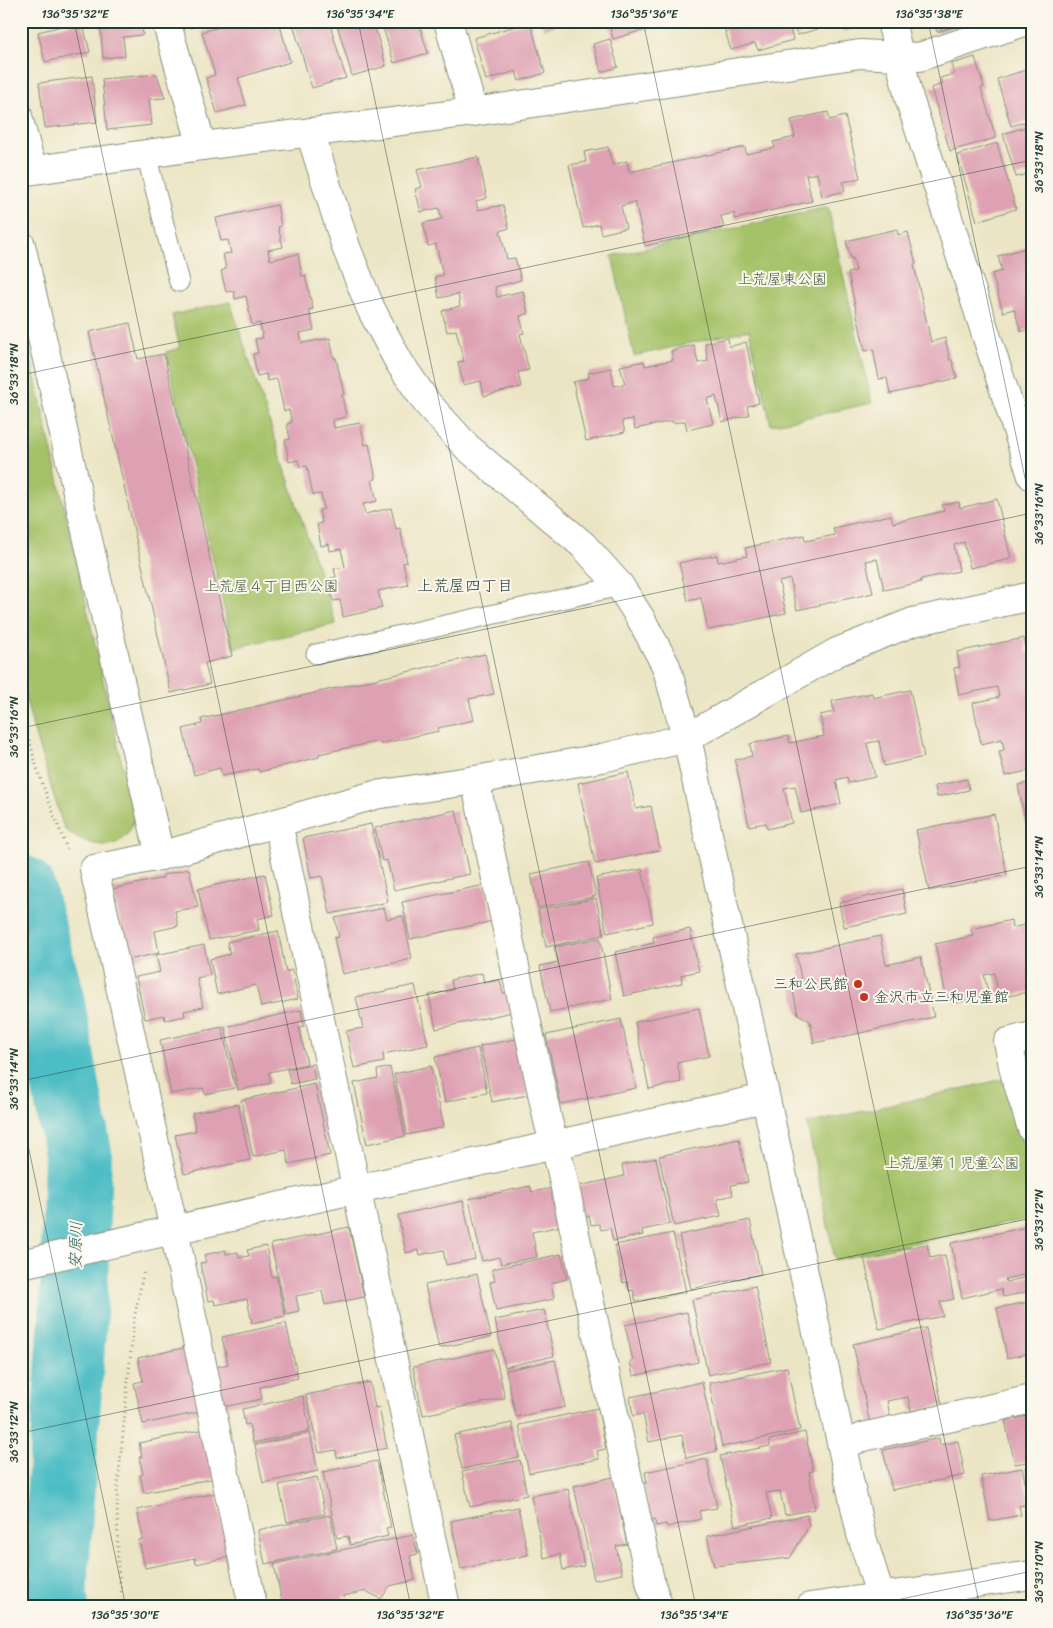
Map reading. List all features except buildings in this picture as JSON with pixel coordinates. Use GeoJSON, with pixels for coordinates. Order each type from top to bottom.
{"type":"FeatureCollection","features":[{"type":"Feature","properties":{"kind":"street"},"geometry":{"type":"LineString","coordinates":[[166,21],[202,146]]}},
{"type":"Feature","properties":{"kind":"street"},"geometry":{"type":"LineString","coordinates":[[448,21],[473,112]]}},
{"type":"Feature","properties":{"kind":"street"},"geometry":{"type":"LineString","coordinates":[[891,21],[908,98],[1032,476]]}},
{"type":"Feature","properties":{"kind":"street"},"geometry":{"type":"LineString","coordinates":[[29,171],[202,146],[473,112],[860,54],[919,58],[1027,21]]}},
{"type":"Feature","properties":{"kind":"street"},"geometry":{"type":"LineString","coordinates":[[310,132],[346,246],[370,309],[399,362],[426,403],[466,447],[583,545],[620,586],[641,619],[666,666],[687,738],[861,1534],[883,1601]]}},
{"type":"Feature","properties":{"kind":"street"},"geometry":{"type":"LineString","coordinates":[[21,245],[160,856]]}},
{"type":"Feature","properties":{"kind":"street"},"geometry":{"type":"LineString","coordinates":[[253,1607],[94,869],[160,856],[375,795],[602,758],[687,738],[837,652],[913,622],[1032,596]]}},
{"type":"Feature","properties":{"kind":"street"},"geometry":{"type":"LineString","coordinates":[[475,780],[548,1121],[561,1169],[651,1585],[659,1607]]}},
{"type":"Feature","properties":{"kind":"street"},"geometry":{"type":"LineString","coordinates":[[278,823],[358,1189],[446,1607]]}},
{"type":"Feature","properties":{"kind":"street"},"geometry":{"type":"LineString","coordinates":[[1032,1036],[1008,1042],[1015,1075],[1032,1129]]}},
{"type":"Feature","properties":{"kind":"street"},"geometry":{"type":"LineString","coordinates":[[23,1264],[765,1098]]}},
{"type":"Feature","properties":{"kind":"street"},"geometry":{"type":"LineString","coordinates":[[842,1446],[863,1437],[1032,1399]]}},
{"type":"Feature","properties":{"kind":"street"},"geometry":{"type":"LineString","coordinates":[[810,1607],[883,1601],[1032,1576]]}},
{"type":"Feature","properties":{"kind":"lane"},"geometry":{"type":"LineString","coordinates":[[21,110],[29,171]]}},
{"type":"Feature","properties":{"kind":"lane"},"geometry":{"type":"LineString","coordinates":[[146,154],[179,282]]}},
{"type":"Feature","properties":{"kind":"lane"},"geometry":{"type":"LineString","coordinates":[[316,654],[620,586]]}},
{"type":"Feature","properties":{"kind":"path"},"geometry":{"type":"LineString","coordinates":[[21,711],[39,775],[71,859],[94,869]]}},
{"type":"Feature","properties":{"kind":"green space","name":"上荒屋東公園"},"geometry":{"type":"Polygon","coordinates":[[[828,207],[872,403],[771,425],[749,330],[634,356],[612,256],[828,207]]]}},
{"type":"Feature","properties":{"kind":"green space","name":"上荒屋４丁目西公園"},"geometry":{"type":"Polygon","coordinates":[[[230,302],[336,624],[233,648],[166,352],[180,348],[172,315],[230,302]]]}},
{"type":"Feature","properties":{"kind":"green space"},"geometry":{"type":"Polygon","coordinates":[[[21,328],[24,328],[134,817],[127,835],[114,844],[106,845],[88,842],[70,833],[64,827],[36,738],[21,681],[21,328]]]}},
{"type":"Feature","properties":{"kind":"green space","name":"上荒屋第１児童公園"},"geometry":{"type":"Polygon","coordinates":[[[1004,1079],[1032,1172],[1032,1218],[835,1260],[807,1124],[1004,1079]]]}},
{"type":"Feature","properties":{"kind":"waterway","name":"安原川"},"geometry":{"type":"LineString","coordinates":[[21,889],[49,993],[78,1153],[73,1318],[53,1597],[55,1607]]}},
{"type":"Feature","properties":{"kind":"place","name":"三和公民館"},"geometry":{"type":"Point","coordinates":[858,984]}},
{"type":"Feature","properties":{"kind":"place","name":"金沢市立三和児童館"},"geometry":{"type":"Point","coordinates":[864,997]}},
{"type":"Feature","properties":{"kind":"district","name":"上荒屋四丁目"},"geometry":{"type":"Point","coordinates":[465,585]}}]}
